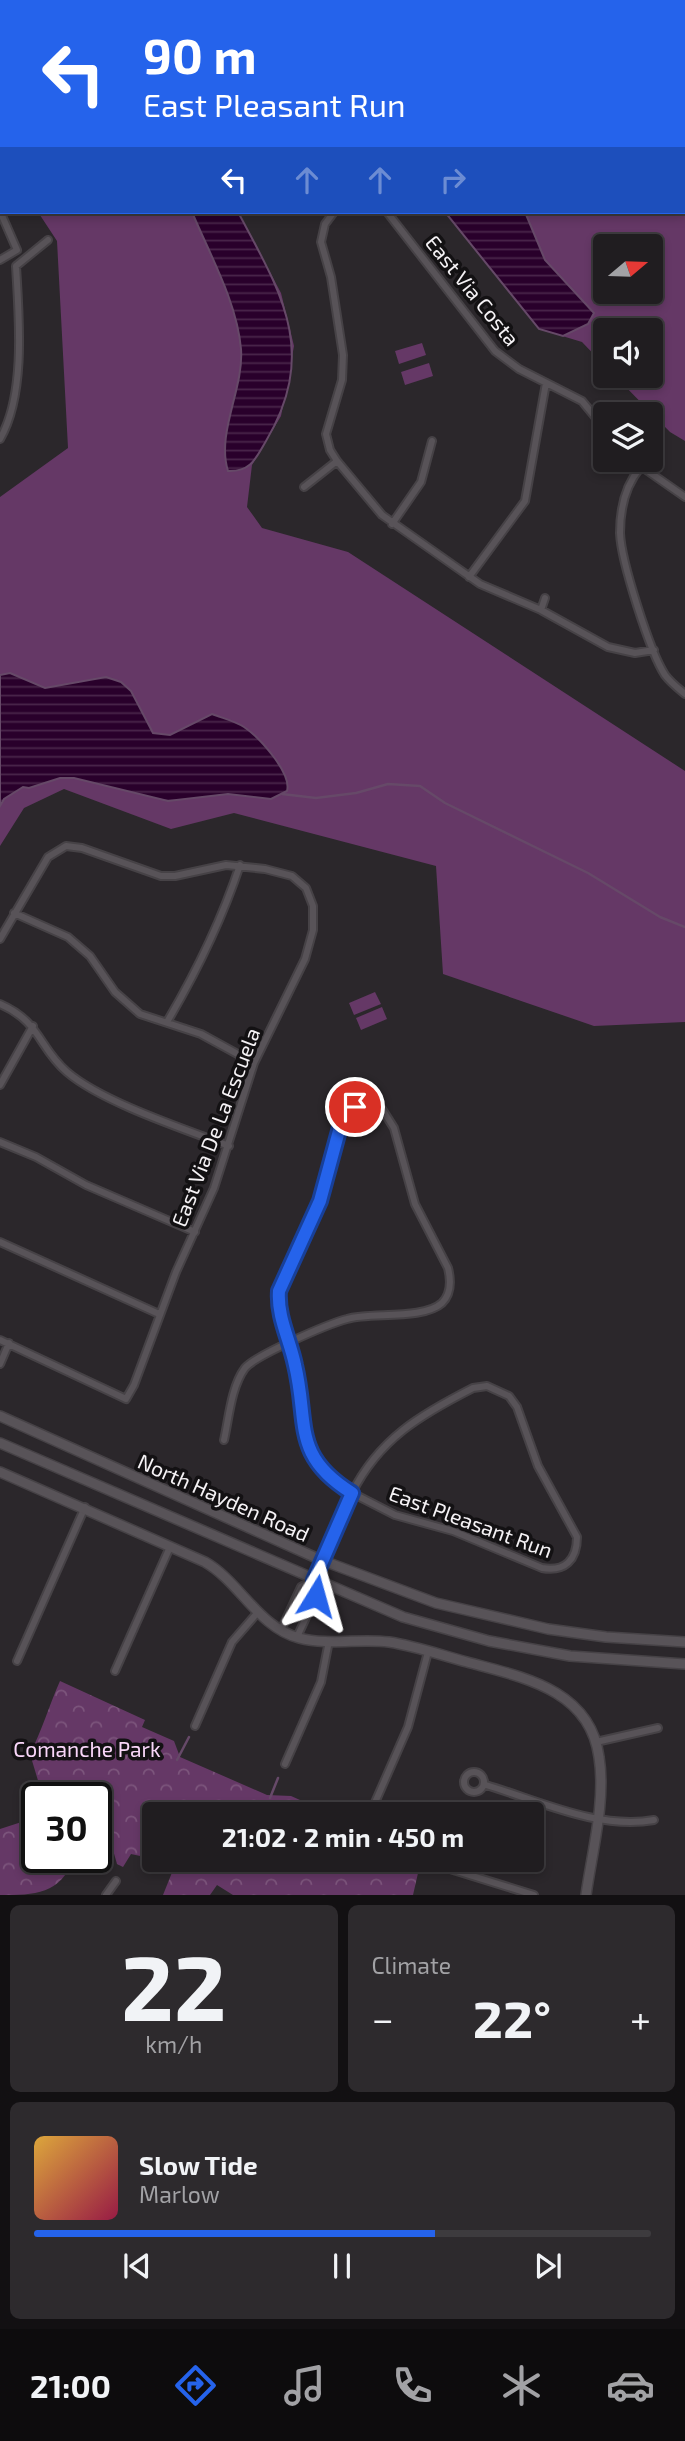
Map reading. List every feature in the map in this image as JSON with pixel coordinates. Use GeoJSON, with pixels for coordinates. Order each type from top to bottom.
{"type":"FeatureCollection","features":[{"type":"Feature","properties":{"kind":"main road","name":"North Hayden Road"},"geometry":{"type":"LineString","coordinates":[[0,1416],[321,1560],[436,1603],[548,1629],[606,1637],[685,1642]]}},
{"type":"Feature","properties":{"kind":"main road","name":"North Hayden Road"},"geometry":{"type":"LineString","coordinates":[[0,1443],[403,1616],[489,1641],[593,1659],[685,1664]]}},
{"type":"Feature","properties":{"kind":"main road"},"geometry":{"type":"LineString","coordinates":[[0,1472],[85,1507],[216,1568],[258,1612],[281,1630],[297,1637],[329,1641],[388,1642],[523,1677],[557,1691],[583,1718],[596,1742],[600,1769],[586,1895]]}},
{"type":"Feature","properties":{"kind":"street"},"geometry":{"type":"LineString","coordinates":[[0,260],[17,250],[1,214]]}},
{"type":"Feature","properties":{"kind":"street"},"geometry":{"type":"LineString","coordinates":[[332,214],[325,224],[321,242],[331,277],[343,355],[342,380],[326,434],[330,450],[337,461],[373,506],[393,524],[468,577],[509,599],[541,610],[608,647],[635,653],[653,650]]}},
{"type":"Feature","properties":{"kind":"street","name":"East Via Costa"},"geometry":{"type":"LineString","coordinates":[[389,214],[495,352],[519,369],[582,401],[593,414]]}},
{"type":"Feature","properties":{"kind":"street"},"geometry":{"type":"LineString","coordinates":[[0,439],[8,426],[20,349],[16,266],[48,240]]}},
{"type":"Feature","properties":{"kind":"street"},"geometry":{"type":"LineString","coordinates":[[468,577],[520,512],[525,501],[546,383]]}},
{"type":"Feature","properties":{"kind":"street"},"geometry":{"type":"LineString","coordinates":[[393,524],[421,482],[432,440]]}},
{"type":"Feature","properties":{"kind":"street"},"geometry":{"type":"LineString","coordinates":[[304,487],[337,461]]}},
{"type":"Feature","properties":{"kind":"street"},"geometry":{"type":"LineString","coordinates":[[637,472],[627,488],[623,502],[621,545],[653,650],[665,675],[685,694]]}},
{"type":"Feature","properties":{"kind":"street"},"geometry":{"type":"LineString","coordinates":[[646,472],[685,497]]}},
{"type":"Feature","properties":{"kind":"street"},"geometry":{"type":"LineString","coordinates":[[541,610],[545,598]]}},
{"type":"Feature","properties":{"kind":"street"},"geometry":{"type":"LineString","coordinates":[[0,939],[48,857],[66,846],[82,848],[161,876],[240,865],[224,913],[205,956],[167,1022]]}},
{"type":"Feature","properties":{"kind":"street","name":"East Via De La Escuela"},"geometry":{"type":"LineString","coordinates":[[9,1343],[126,1399],[134,1385],[159,1314],[229,1146],[254,1063],[305,959],[313,930],[313,906],[306,888],[292,876],[240,865]]}},
{"type":"Feature","properties":{"kind":"street"},"geometry":{"type":"LineString","coordinates":[[14,913],[68,937],[90,956],[126,1005],[140,1014],[201,1034],[254,1063]]}},
{"type":"Feature","properties":{"kind":"street"},"geometry":{"type":"LineString","coordinates":[[0,1004],[16,1011],[33,1026],[66,1072],[91,1088],[229,1146]]}},
{"type":"Feature","properties":{"kind":"street"},"geometry":{"type":"LineString","coordinates":[[0,1085],[33,1026]]}},
{"type":"Feature","properties":{"kind":"street","name":"East Pleasant Run"},"geometry":{"type":"LineString","coordinates":[[224,1440],[236,1388],[246,1367],[289,1343],[347,1318],[428,1311],[441,1304],[448,1293],[451,1279],[448,1268],[415,1204],[391,1119],[382,1109],[372,1105],[355,1107],[343,1116],[313,1219],[283,1277],[278,1304],[289,1343],[298,1377],[301,1424],[307,1444],[327,1475],[352,1493],[395,1515],[453,1531],[542,1568],[554,1570],[564,1567],[578,1549],[577,1537],[538,1466],[517,1407],[509,1396],[487,1387],[473,1388],[398,1432],[364,1468],[352,1493],[321,1560],[314,1580],[316,1596],[297,1637]]}},
{"type":"Feature","properties":{"kind":"street"},"geometry":{"type":"LineString","coordinates":[[0,1142],[36,1157],[86,1185],[195,1232]]}},
{"type":"Feature","properties":{"kind":"street"},"geometry":{"type":"LineString","coordinates":[[0,1242],[159,1314]]}},
{"type":"Feature","properties":{"kind":"street"},"geometry":{"type":"LineString","coordinates":[[0,1340],[9,1343],[0,1364]]}},
{"type":"Feature","properties":{"kind":"street"},"geometry":{"type":"LineString","coordinates":[[17,1661],[85,1507]]}},
{"type":"Feature","properties":{"kind":"street"},"geometry":{"type":"LineString","coordinates":[[114,1671],[170,1547]]}},
{"type":"Feature","properties":{"kind":"street","name":"East Pleasant Run"},"geometry":{"type":"LineString","coordinates":[[281,1630],[301,1587],[314,1580]]}},
{"type":"Feature","properties":{"kind":"street"},"geometry":{"type":"LineString","coordinates":[[195,1726],[232,1642],[258,1612]]}},
{"type":"Feature","properties":{"kind":"street"},"geometry":{"type":"LineString","coordinates":[[285,1764],[321,1682],[329,1641]]}},
{"type":"Feature","properties":{"kind":"street"},"geometry":{"type":"LineString","coordinates":[[376,1802],[408,1727],[428,1652]]}},
{"type":"Feature","properties":{"kind":"street"},"geometry":{"type":"LineString","coordinates":[[596,1742],[658,1728]]}},
{"type":"Feature","properties":{"kind":"street"},"geometry":{"type":"LineString","coordinates":[[486,1785],[596,1818],[637,1823],[654,1820]]}},
{"type":"Feature","properties":{"kind":"street"},"geometry":{"type":"LineString","coordinates":[[460,1872],[534,1895]]}},
{"type":"Feature","properties":{"kind":"street"},"geometry":{"type":"LineString","coordinates":[[106,1895],[116,1881]]}},
{"type":"Feature","properties":{"kind":"green space"},"geometry":{"type":"Polygon","coordinates":[[[39,214],[239,214],[281,293],[294,346],[281,416],[252,465],[247,507],[262,528],[348,552],[685,771],[685,1022],[594,1026],[443,974],[436,866],[234,813],[171,829],[64,789],[24,808],[0,846],[0,497],[68,448],[57,241],[39,214]]]}},
{"type":"Feature","properties":{"kind":"green space"},"geometry":{"type":"Polygon","coordinates":[[[447,214],[685,214],[685,441],[663,425],[663,402],[641,402],[627,388],[663,388],[663,318],[593,318],[593,353],[582,342],[539,329],[447,214]]]}},
{"type":"Feature","properties":{"kind":"green space"},"geometry":{"type":"Polygon","coordinates":[[[422,343],[426,355],[399,364],[395,351],[422,343]]]}},
{"type":"Feature","properties":{"kind":"green space"},"geometry":{"type":"Polygon","coordinates":[[[429,363],[433,376],[405,385],[401,372],[429,363]]]}},
{"type":"Feature","properties":{"kind":"green space"},"geometry":{"type":"Polygon","coordinates":[[[375,992],[381,1004],[354,1015],[349,1003],[375,992]]]}},
{"type":"Feature","properties":{"kind":"green space"},"geometry":{"type":"Polygon","coordinates":[[[382,1007],[387,1019],[361,1030],[356,1018],[382,1007]]]}},
{"type":"Feature","properties":{"kind":"green space","name":"Comanche Park"},"geometry":{"type":"Polygon","coordinates":[[[60,1681],[145,1720],[142,1727],[174,1741],[180,1757],[267,1795],[291,1796],[304,1802],[142,1802],[142,1856],[131,1854],[123,1867],[117,1864],[112,1849],[112,1782],[38,1782],[30,1754],[60,1681]]]}},
{"type":"Feature","properties":{"kind":"green space","name":"Comanche Park"},"geometry":{"type":"Polygon","coordinates":[[[21,1822],[21,1873],[67,1873],[54,1886],[45,1890],[0,1895],[0,1829],[21,1822]]]}},
{"type":"Feature","properties":{"kind":"green space"},"geometry":{"type":"Polygon","coordinates":[[[172,1872],[418,1872],[413,1895],[233,1895],[217,1885],[210,1895],[163,1895],[172,1872]]]}},
{"type":"Feature","properties":{"kind":"shaded area"},"geometry":{"type":"Polygon","coordinates":[[[193,214],[239,214],[268,269],[288,323],[292,350],[290,379],[282,409],[256,458],[236,471],[228,471],[225,442],[239,380],[241,349],[234,314],[222,279],[193,214]]]}},
{"type":"Feature","properties":{"kind":"shaded area"},"geometry":{"type":"Polygon","coordinates":[[[447,214],[526,214],[545,260],[594,313],[588,324],[563,336],[539,329],[447,214]]]}},
{"type":"Feature","properties":{"kind":"shaded area"},"geometry":{"type":"Polygon","coordinates":[[[10,673],[45,688],[106,677],[121,682],[131,691],[153,733],[170,735],[212,714],[237,723],[266,747],[280,765],[287,791],[271,799],[228,794],[168,801],[74,778],[60,778],[29,788],[23,787],[4,799],[0,806],[0,675],[10,673]]]}},
{"type":"Feature","properties":{"kind":"waterway"},"geometry":{"type":"LineString","coordinates":[[282,794],[316,798],[356,793],[388,784],[420,786],[445,803],[588,873],[660,917],[685,927]]}},
{"type":"Feature","properties":{"kind":"waterway"},"geometry":{"type":"LineString","coordinates":[[177,1760],[189,1737]]}},
{"type":"Feature","properties":{"kind":"waterway"},"geometry":{"type":"LineString","coordinates":[[270,1798],[278,1778]]}},
{"type":"Feature","properties":{"kind":"route"},"geometry":{"type":"LineString","coordinates":[[316,1596],[314,1580],[352,1493],[335,1483],[318,1465],[304,1436],[296,1365],[278,1304],[279,1291],[283,1277],[304,1239],[320,1201],[343,1116],[355,1107]]}}]}
